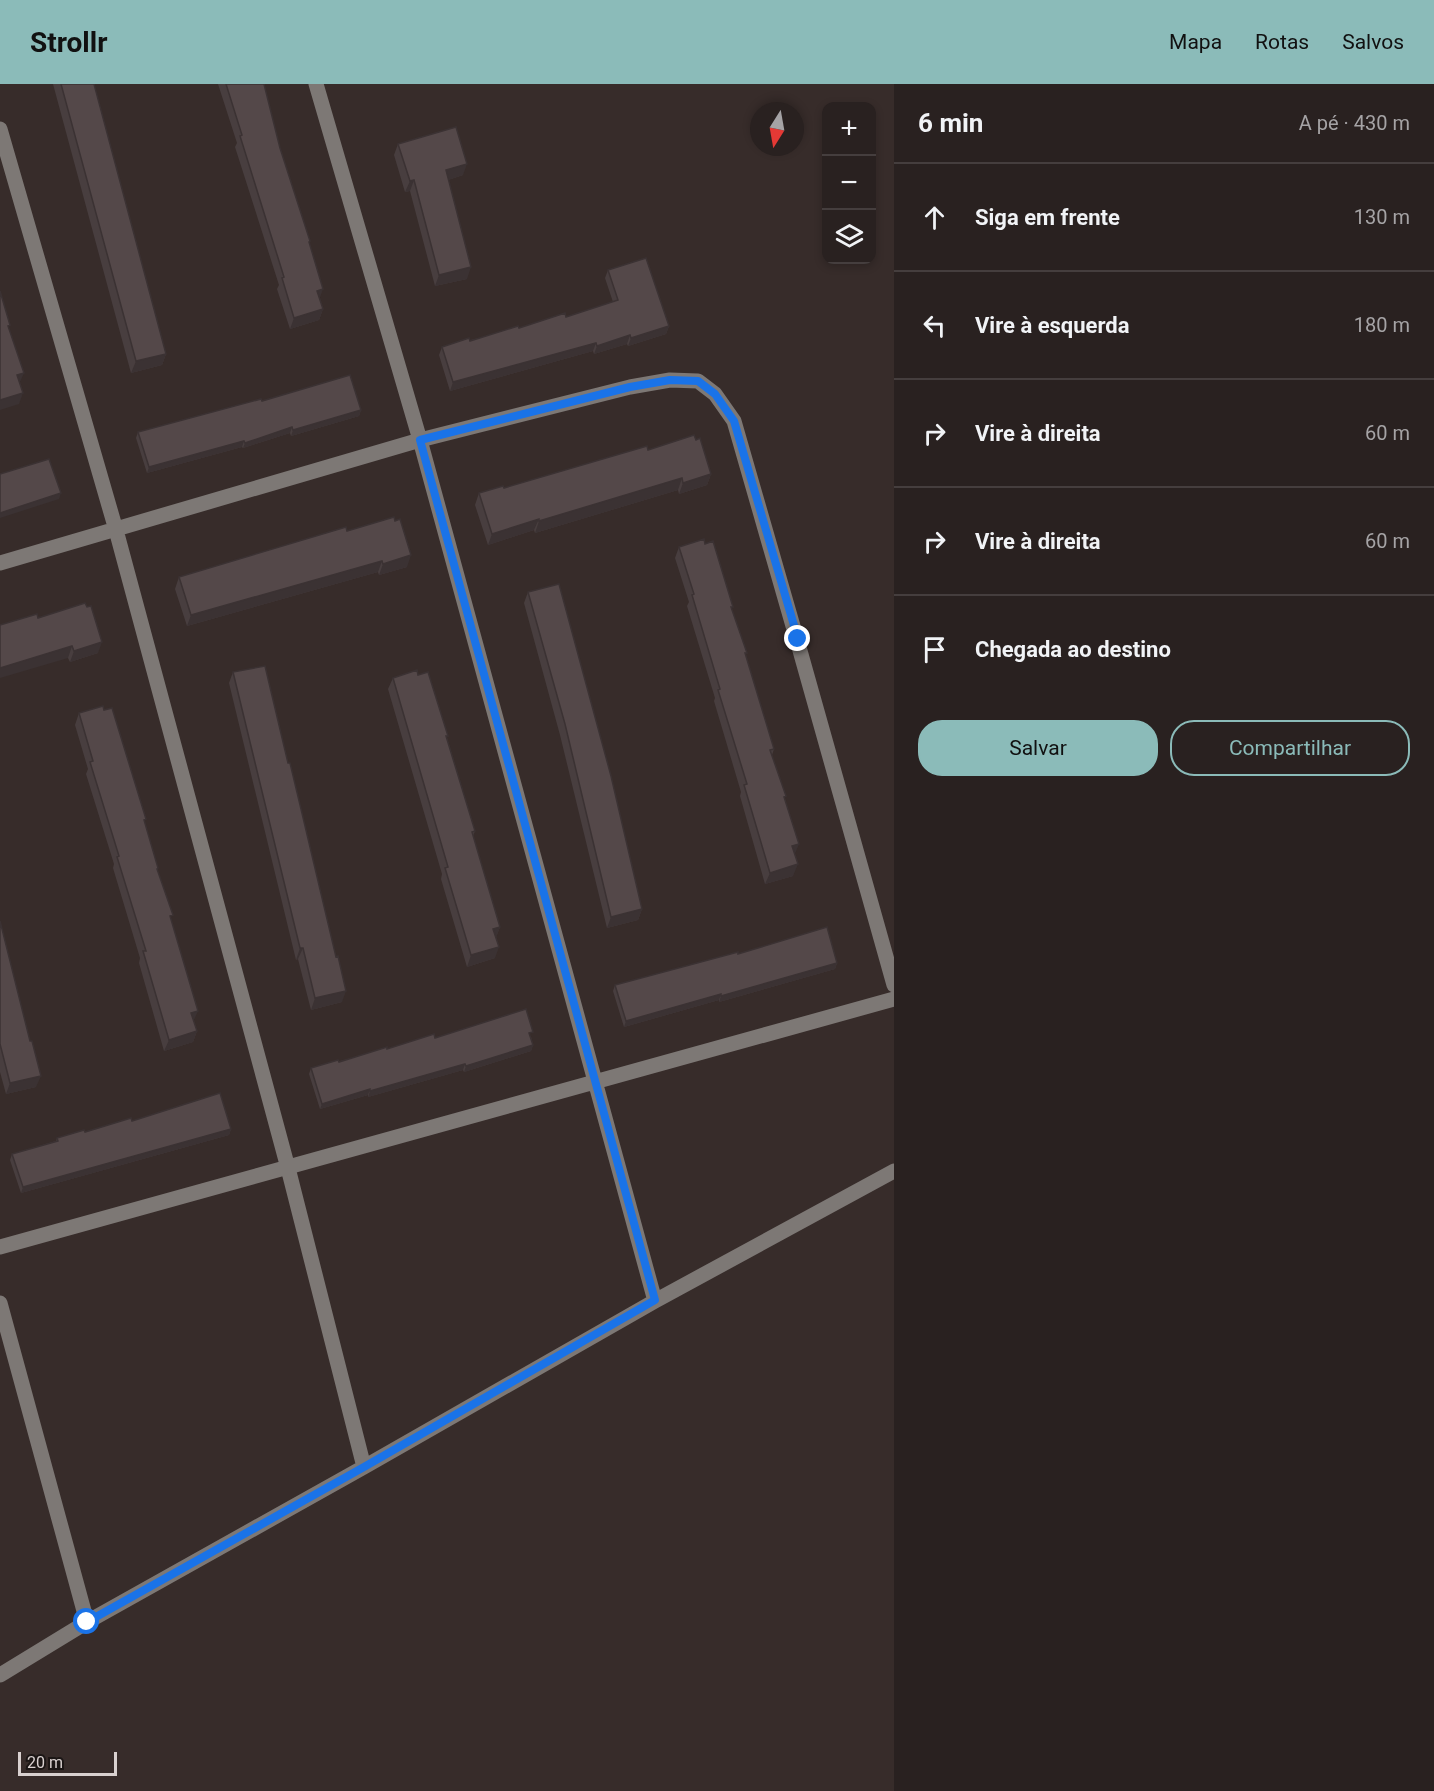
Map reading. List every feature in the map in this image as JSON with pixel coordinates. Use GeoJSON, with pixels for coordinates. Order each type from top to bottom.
{"type":"FeatureCollection","features":[{"type":"Feature","properties":{"kind":"street"},"geometry":{"type":"LineString","coordinates":[[316,84],[420,440],[655,1300]]}},
{"type":"Feature","properties":{"kind":"street"},"geometry":{"type":"LineString","coordinates":[[0,129],[116,530],[288,1168],[364,1467]]}},
{"type":"Feature","properties":{"kind":"street"},"geometry":{"type":"LineString","coordinates":[[0,563],[420,440],[630,387],[670,380],[698,381],[715,394],[734,421],[798,639],[894,985]]}},
{"type":"Feature","properties":{"kind":"street"},"geometry":{"type":"LineString","coordinates":[[0,1247],[894,999]]}},
{"type":"Feature","properties":{"kind":"street"},"geometry":{"type":"LineString","coordinates":[[0,1675],[87,1622],[655,1300],[894,1171]]}},
{"type":"Feature","properties":{"kind":"street"},"geometry":{"type":"LineString","coordinates":[[0,1303],[87,1622]]}},
{"type":"Feature","properties":{"kind":"building"},"geometry":{"type":"Polygon","coordinates":[[[61,84],[94,84],[166,354],[136,361],[61,84]]]}},
{"type":"Feature","properties":{"kind":"building"},"geometry":{"type":"Polygon","coordinates":[[[226,84],[264,84],[280,148],[323,289],[317,291],[323,309],[294,318],[282,278],[284,277],[226,84]]]}},
{"type":"Feature","properties":{"kind":"building"},"geometry":{"type":"Polygon","coordinates":[[[456,127],[467,164],[446,170],[471,267],[439,275],[414,180],[410,181],[398,144],[456,127]]]}},
{"type":"Feature","properties":{"kind":"building"},"geometry":{"type":"Polygon","coordinates":[[[646,258],[669,326],[631,338],[630,335],[597,346],[596,343],[453,382],[442,347],[469,338],[470,341],[518,326],[519,328],[565,313],[566,317],[618,300],[608,270],[646,258]]]}},
{"type":"Feature","properties":{"kind":"building"},"geometry":{"type":"Polygon","coordinates":[[[0,291],[10,325],[8,326],[24,373],[17,375],[23,393],[0,400],[0,291]]]}},
{"type":"Feature","properties":{"kind":"building"},"geometry":{"type":"Polygon","coordinates":[[[350,375],[361,410],[149,467],[138,432],[261,399],[262,401],[350,375]]]}},
{"type":"Feature","properties":{"kind":"building"},"geometry":{"type":"Polygon","coordinates":[[[694,435],[696,440],[700,438],[711,474],[683,483],[682,478],[492,534],[479,493],[503,486],[504,488],[647,446],[648,450],[694,435]]]}},
{"type":"Feature","properties":{"kind":"building"},"geometry":{"type":"Polygon","coordinates":[[[49,459],[61,493],[0,513],[0,474],[49,459]]]}},
{"type":"Feature","properties":{"kind":"building"},"geometry":{"type":"Polygon","coordinates":[[[394,517],[395,521],[400,519],[411,555],[383,564],[382,561],[191,615],[179,577],[346,527],[347,531],[394,517]]]}},
{"type":"Feature","properties":{"kind":"building"},"geometry":{"type":"Polygon","coordinates":[[[704,539],[705,544],[713,541],[774,749],[770,750],[799,844],[792,846],[798,864],[770,873],[744,785],[747,784],[692,595],[694,594],[679,547],[704,539]]]}},
{"type":"Feature","properties":{"kind":"building"},"geometry":{"type":"Polygon","coordinates":[[[559,584],[611,776],[642,909],[611,917],[565,724],[528,592],[559,584]]]}},
{"type":"Feature","properties":{"kind":"building"},"geometry":{"type":"Polygon","coordinates":[[[85,603],[87,607],[91,606],[102,642],[74,651],[72,646],[0,668],[0,625],[37,614],[38,618],[85,603]]]}},
{"type":"Feature","properties":{"kind":"building"},"geometry":{"type":"Polygon","coordinates":[[[265,666],[346,991],[315,998],[303,948],[300,948],[233,672],[265,666]]]}},
{"type":"Feature","properties":{"kind":"building"},"geometry":{"type":"Polygon","coordinates":[[[417,670],[418,675],[428,672],[475,831],[472,832],[500,927],[493,929],[499,947],[471,955],[393,678],[417,670]]]}},
{"type":"Feature","properties":{"kind":"building"},"geometry":{"type":"Polygon","coordinates":[[[103,706],[104,710],[112,708],[146,819],[144,820],[157,869],[173,915],[170,916],[198,1011],[191,1013],[197,1031],[169,1040],[143,951],[146,951],[90,762],[93,761],[79,713],[103,706]]]}},
{"type":"Feature","properties":{"kind":"building"},"geometry":{"type":"Polygon","coordinates":[[[0,921],[41,1076],[10,1083],[0,1044],[0,921]]]}},
{"type":"Feature","properties":{"kind":"building"},"geometry":{"type":"Polygon","coordinates":[[[827,927],[837,963],[626,1021],[615,985],[738,952],[738,954],[827,927]]]}},
{"type":"Feature","properties":{"kind":"building"},"geometry":{"type":"Polygon","coordinates":[[[526,1009],[533,1032],[529,1033],[533,1045],[466,1066],[465,1064],[370,1091],[370,1089],[322,1104],[311,1068],[387,1047],[387,1049],[434,1034],[435,1038],[526,1009]]]}},
{"type":"Feature","properties":{"kind":"building"},"geometry":{"type":"Polygon","coordinates":[[[220,1093],[231,1129],[23,1187],[12,1154],[58,1141],[57,1138],[84,1130],[85,1132],[131,1118],[132,1121],[220,1093]]]}},
{"type":"Feature","properties":{"kind":"route"},"geometry":{"type":"LineString","coordinates":[[87,1622],[655,1300],[420,440],[630,387],[670,380],[698,381],[715,394],[734,421],[798,639]]}}]}
